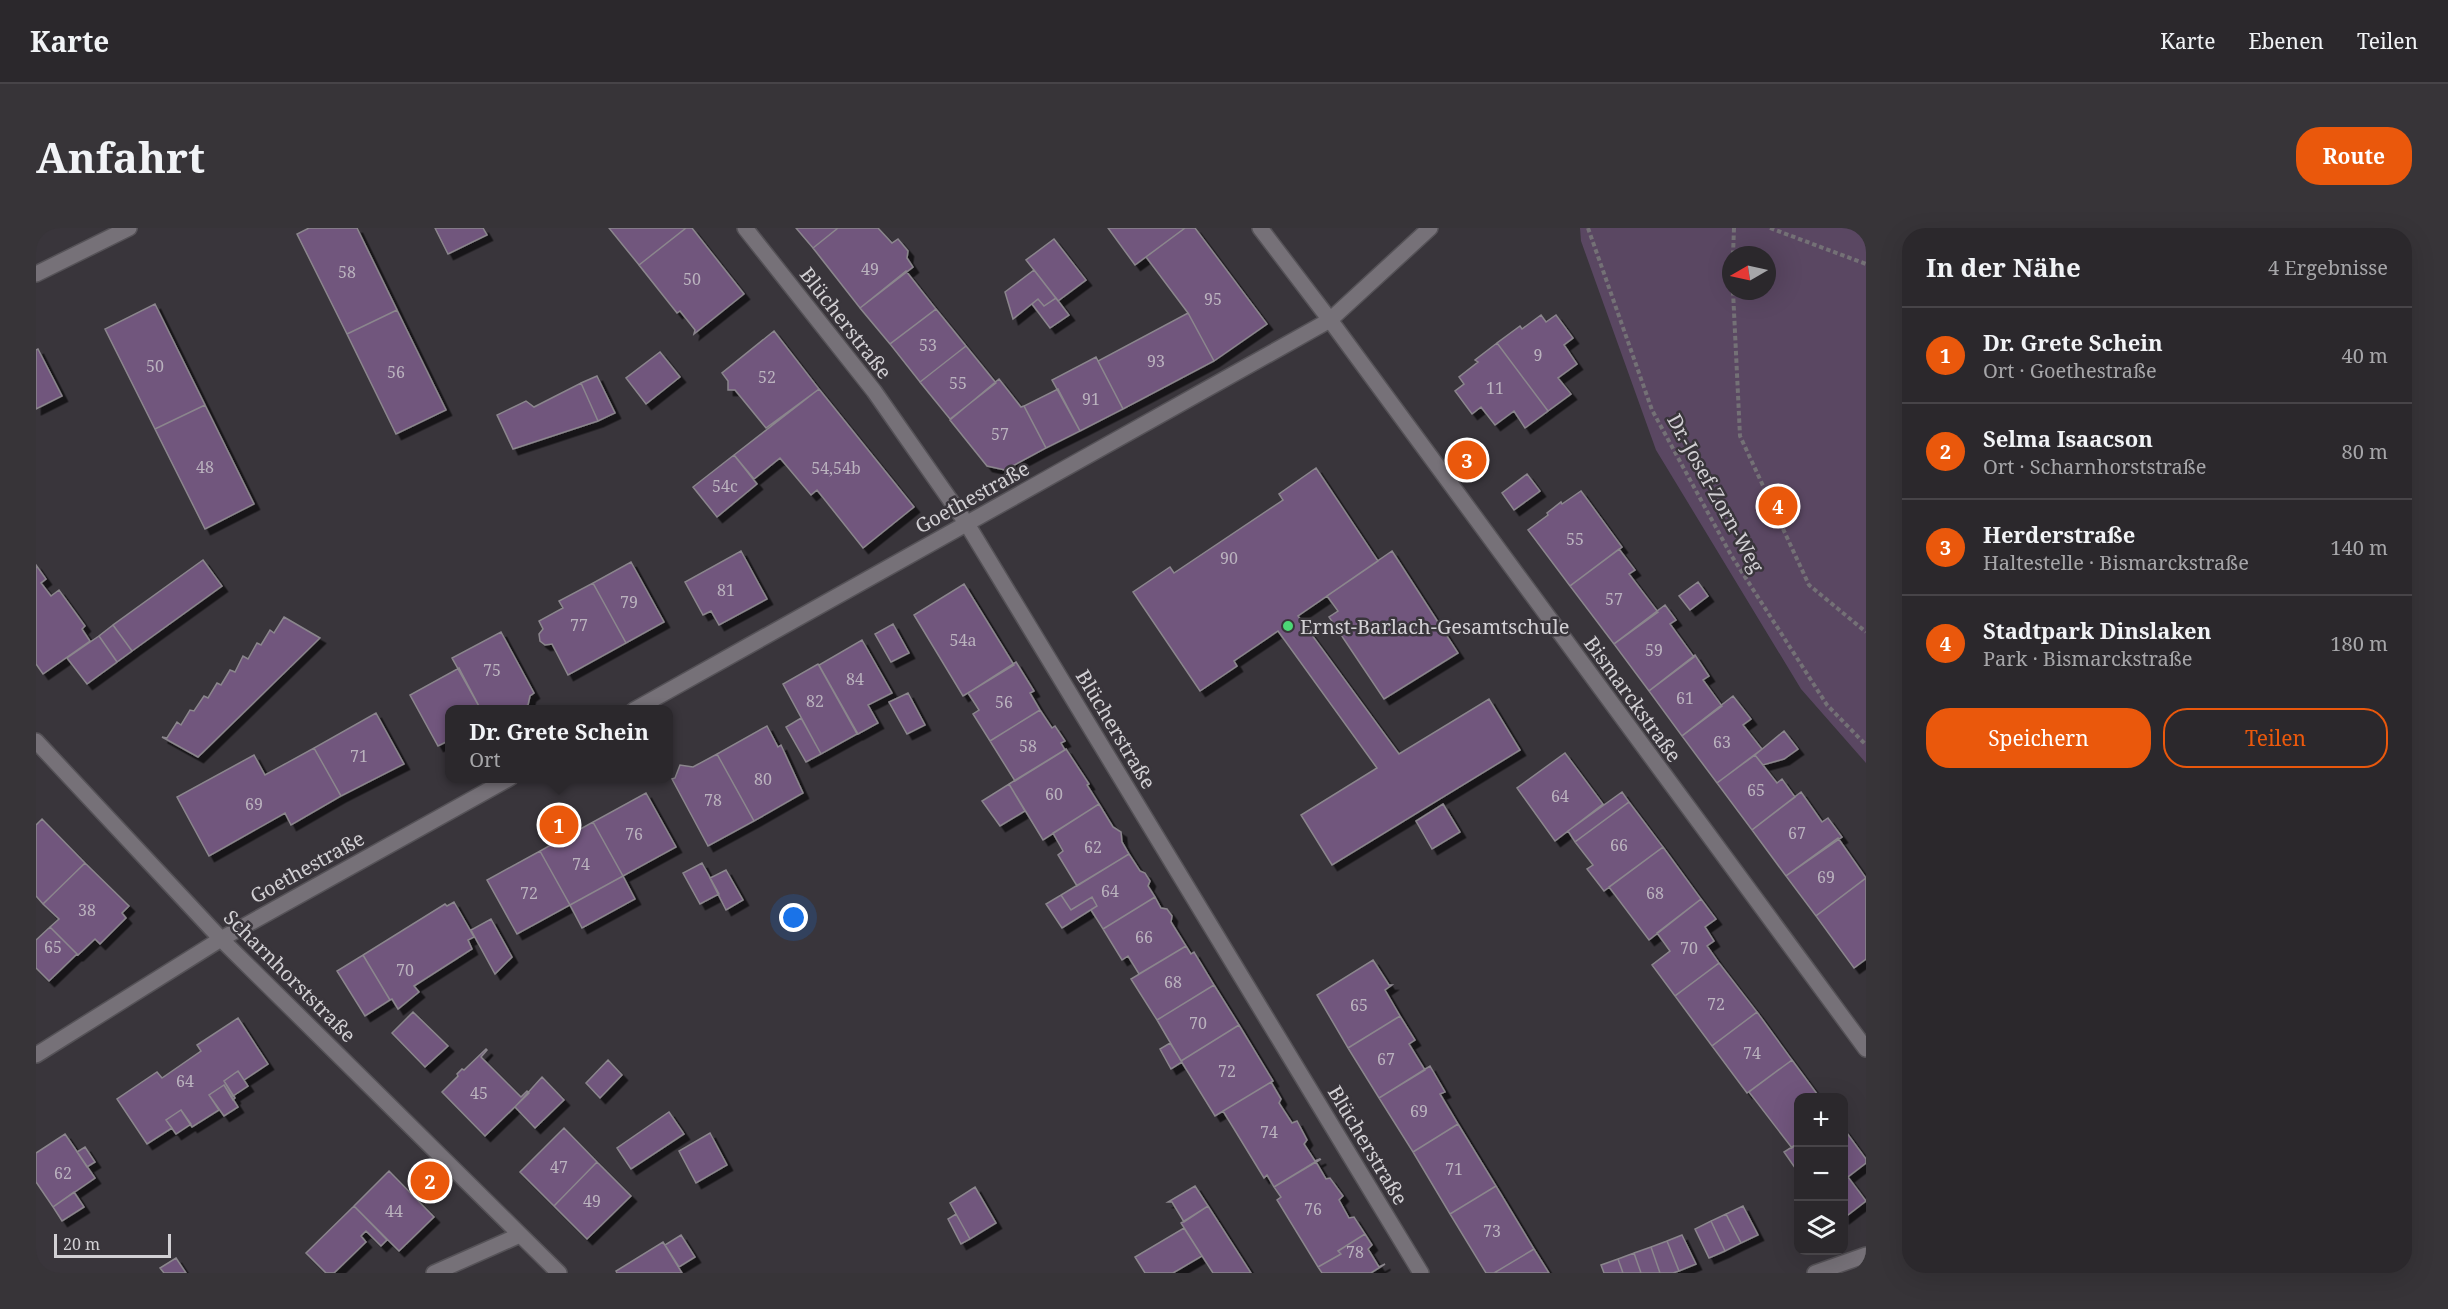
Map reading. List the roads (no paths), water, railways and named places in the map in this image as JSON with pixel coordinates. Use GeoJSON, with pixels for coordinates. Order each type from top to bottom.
{"type":"FeatureCollection","features":[{"type":"Feature","properties":{"kind":"street"},"geometry":{"type":"LineString","coordinates":[[36,274],[129,228]]}},
{"type":"Feature","properties":{"kind":"street","name":"Blücherstraße"},"geometry":{"type":"LineString","coordinates":[[745,228],[874,391],[967,524],[1421,1273]]}},
{"type":"Feature","properties":{"kind":"street","name":"Bismarckstraße"},"geometry":{"type":"LineString","coordinates":[[1260,228],[1866,1050]]}},
{"type":"Feature","properties":{"kind":"street","name":"Goethestraße"},"geometry":{"type":"LineString","coordinates":[[643,705],[1330,320],[1430,228]]}},
{"type":"Feature","properties":{"kind":"street","name":"Scharnhorststraße"},"geometry":{"type":"LineString","coordinates":[[36,741],[221,939],[558,1273]]}},
{"type":"Feature","properties":{"kind":"street","name":"Goethestraße"},"geometry":{"type":"LineString","coordinates":[[36,1055],[221,939],[501,783]]}},
{"type":"Feature","properties":{"kind":"street"},"geometry":{"type":"LineString","coordinates":[[434,1273],[520,1235]]}},
{"type":"Feature","properties":{"kind":"street"},"geometry":{"type":"LineString","coordinates":[[1815,1273],[1866,1255]]}},
{"type":"Feature","properties":{"kind":"place","name":"Herderstraße"},"geometry":{"type":"Point","coordinates":[1467,460]}},
{"type":"Feature","properties":{"kind":"place","name":"Stadtpark Dinslaken"},"geometry":{"type":"Point","coordinates":[1778,506]}},
{"type":"Feature","properties":{"kind":"place","name":"Ernst-Barlach-Gesamtschule"},"geometry":{"type":"Point","coordinates":[1288,626]}},
{"type":"Feature","properties":{"kind":"place","name":"Dr. Grete Schein"},"geometry":{"type":"Point","coordinates":[559,825]}},
{"type":"Feature","properties":{"kind":"place","name":"Selma Isaacson"},"geometry":{"type":"Point","coordinates":[430,1181]}}]}
